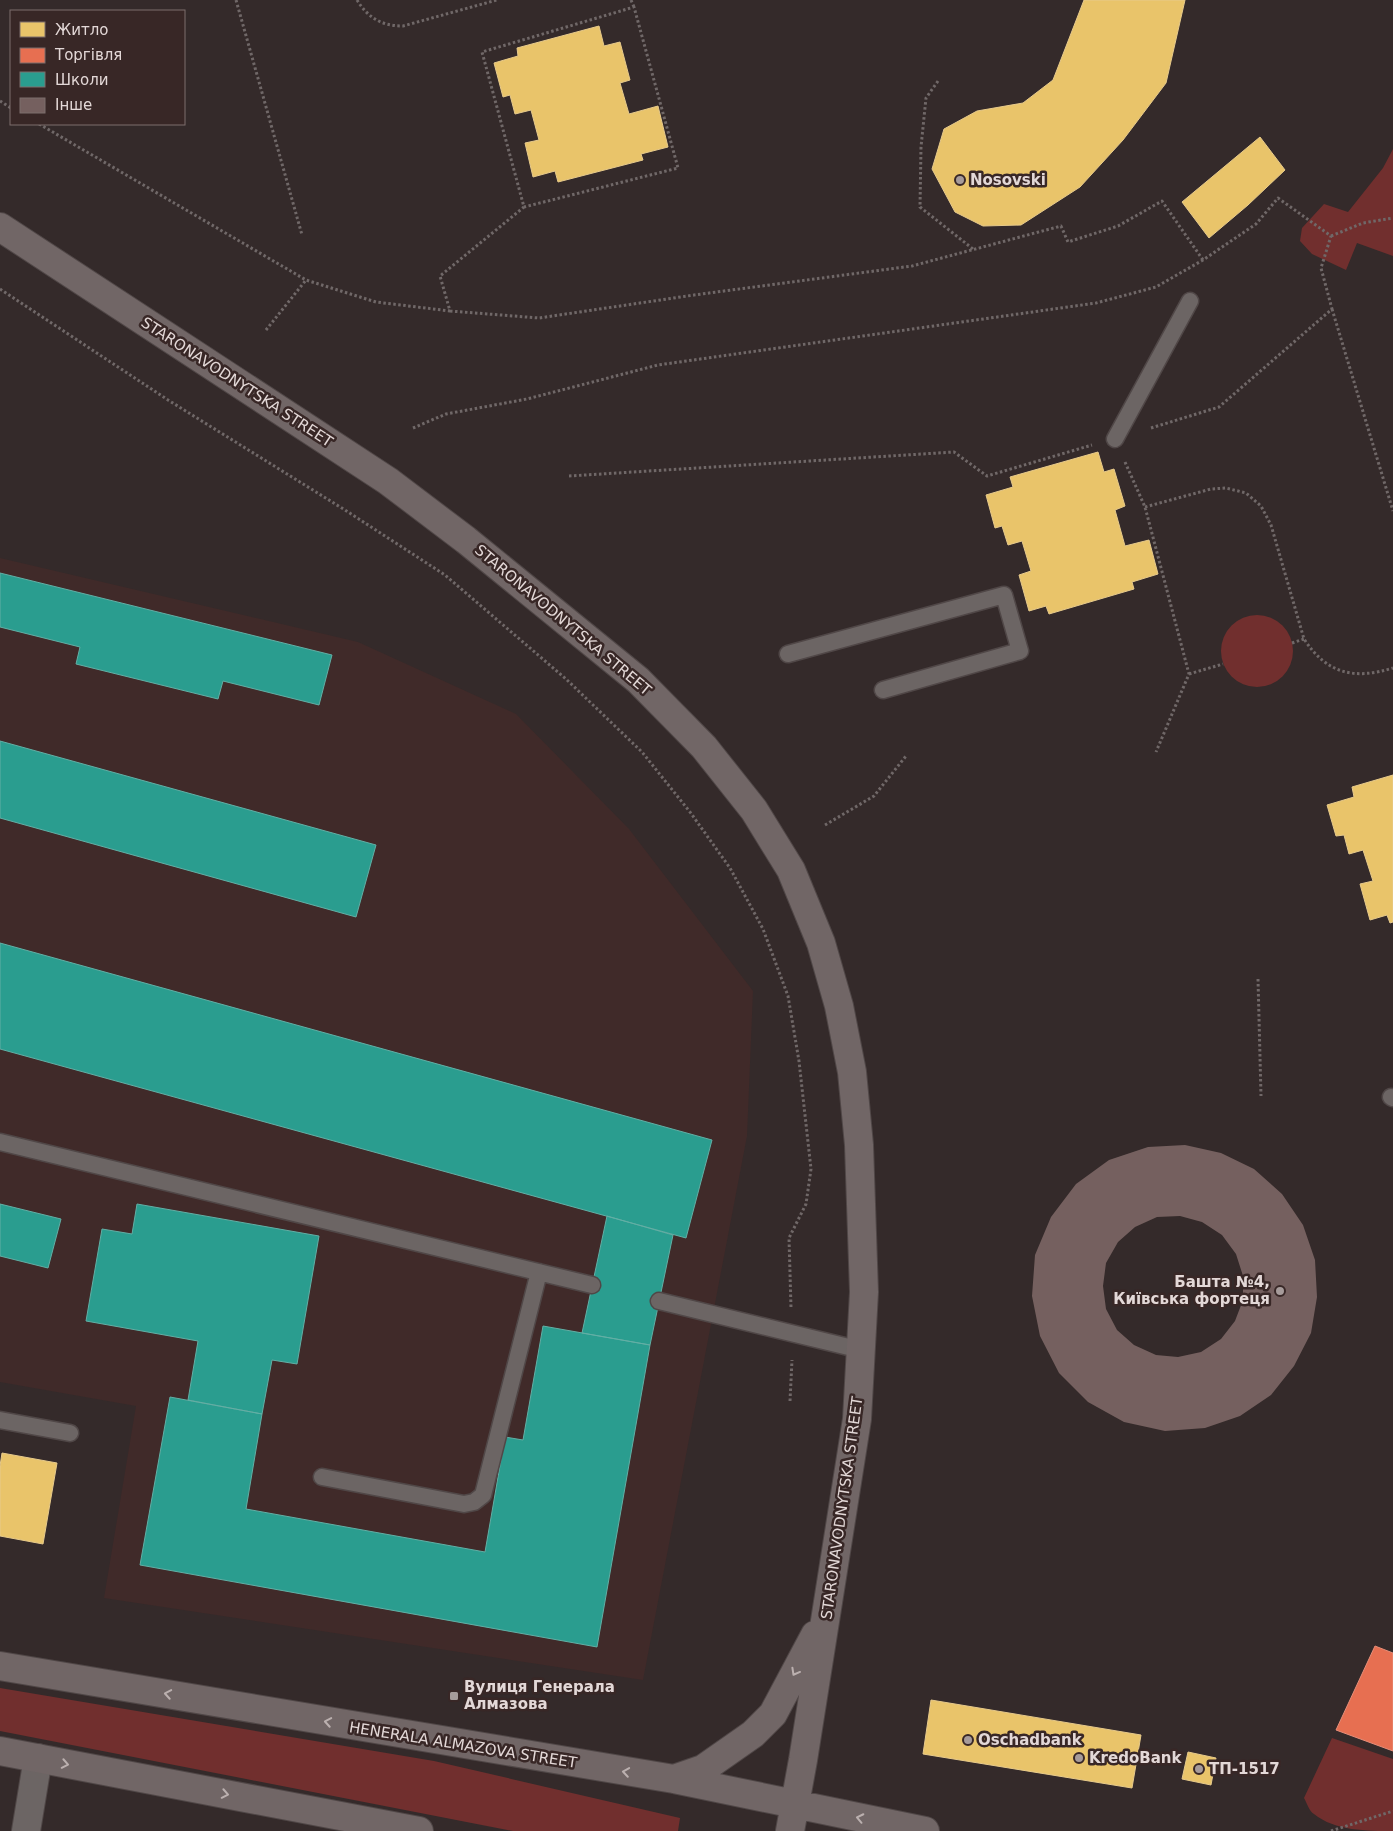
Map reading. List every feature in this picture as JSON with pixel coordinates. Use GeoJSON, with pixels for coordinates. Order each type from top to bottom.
{"type":"FeatureCollection","features":[{"type":"Feature","properties":{"kind":"main road","name":"STARONAVODNYTSKA STREET"},"geometry":{"type":"LineString","coordinates":[[0,227],[379,476],[466,540],[638,680],[704,747],[754,810],[791,870],[821,943],[839,1006],[852,1072],[859,1145],[864,1292],[857,1419],[827,1614],[792,1818]]}},
{"type":"Feature","properties":{"kind":"main road"},"geometry":{"type":"LineString","coordinates":[[674,1780],[703,1769],[736,1748],[772,1714],[827,1614]]}},
{"type":"Feature","properties":{"kind":"main road","name":"HENERALA ALMAZOVA STREET"},"geometry":{"type":"LineString","coordinates":[[0,1666],[674,1780],[792,1818],[925,1831]]}},
{"type":"Feature","properties":{"kind":"main road"},"geometry":{"type":"LineString","coordinates":[[0,1751],[405,1830]]}},
{"type":"Feature","properties":{"kind":"street"},"geometry":{"type":"LineString","coordinates":[[26,1831],[38,1758]]}},
{"type":"Feature","properties":{"kind":"lane"},"geometry":{"type":"LineString","coordinates":[[1115,439],[1190,301]]}},
{"type":"Feature","properties":{"kind":"lane"},"geometry":{"type":"LineString","coordinates":[[788,654],[1004,595],[1020,651],[883,690]]}},
{"type":"Feature","properties":{"kind":"lane"},"geometry":{"type":"LineString","coordinates":[[0,1142],[592,1285]]}},
{"type":"Feature","properties":{"kind":"lane"},"geometry":{"type":"LineString","coordinates":[[322,1477],[464,1504],[474,1502],[483,1495],[539,1272]]}},
{"type":"Feature","properties":{"kind":"lane"},"geometry":{"type":"LineString","coordinates":[[659,1301],[861,1350]]}},
{"type":"Feature","properties":{"kind":"lane"},"geometry":{"type":"LineString","coordinates":[[0,1420],[70,1433]]}},
{"type":"Feature","properties":{"kind":"path"},"geometry":{"type":"LineString","coordinates":[[236,0],[302,235]]}},
{"type":"Feature","properties":{"kind":"path"},"geometry":{"type":"LineString","coordinates":[[357,0],[371,17],[388,26],[403,26],[497,0]]}},
{"type":"Feature","properties":{"kind":"path"},"geometry":{"type":"LineString","coordinates":[[450,311],[440,276],[524,207],[678,168],[631,0]]}},
{"type":"Feature","properties":{"kind":"path"},"geometry":{"type":"LineString","coordinates":[[524,207],[482,52],[634,7]]}},
{"type":"Feature","properties":{"kind":"path"},"geometry":{"type":"LineString","coordinates":[[938,81],[926,98],[921,147],[920,207],[973,249]]}},
{"type":"Feature","properties":{"kind":"path"},"geometry":{"type":"LineString","coordinates":[[41,125],[306,280],[376,302],[450,311],[539,318],[912,266],[1061,226],[1068,242],[1118,226],[1162,201],[1203,260]]}},
{"type":"Feature","properties":{"kind":"path"},"geometry":{"type":"LineString","coordinates":[[413,428],[446,414],[527,399],[658,365],[1096,303],[1156,287],[1203,260],[1256,224],[1278,198],[1331,236]]}},
{"type":"Feature","properties":{"kind":"path"},"geometry":{"type":"LineString","coordinates":[[1331,236],[1363,223],[1393,218]]}},
{"type":"Feature","properties":{"kind":"path"},"geometry":{"type":"LineString","coordinates":[[1331,236],[1321,268],[1393,511]]}},
{"type":"Feature","properties":{"kind":"path"},"geometry":{"type":"LineString","coordinates":[[266,330],[306,280]]}},
{"type":"Feature","properties":{"kind":"path"},"geometry":{"type":"LineString","coordinates":[[0,289],[168,400],[345,510],[445,575],[566,679],[642,752],[690,812],[730,868],[763,929],[788,996],[799,1061],[811,1169],[806,1204],[789,1238],[792,1334],[790,1402]]}},
{"type":"Feature","properties":{"kind":"path"},"geometry":{"type":"LineString","coordinates":[[569,476],[954,452],[987,476],[1219,407],[1332,309]]}},
{"type":"Feature","properties":{"kind":"path"},"geometry":{"type":"LineString","coordinates":[[1115,439],[1145,507],[1189,674],[1156,752]]}},
{"type":"Feature","properties":{"kind":"path"},"geometry":{"type":"LineString","coordinates":[[1145,507],[1211,489],[1226,488],[1246,493],[1261,506],[1271,524],[1304,639],[1312,651],[1327,665],[1343,672],[1363,675],[1393,668]]}},
{"type":"Feature","properties":{"kind":"path"},"geometry":{"type":"LineString","coordinates":[[1292,643],[1304,639]]}},
{"type":"Feature","properties":{"kind":"path"},"geometry":{"type":"LineString","coordinates":[[1189,674],[1223,664]]}},
{"type":"Feature","properties":{"kind":"path"},"geometry":{"type":"LineString","coordinates":[[825,824],[874,796],[906,756]]}},
{"type":"Feature","properties":{"kind":"path"},"geometry":{"type":"LineString","coordinates":[[1258,979],[1261,1096]]}},
{"type":"Feature","properties":{"kind":"path"},"geometry":{"type":"LineString","coordinates":[[1331,1831],[1393,1811]]}},
{"type":"Feature","properties":{"kind":"shaded area"},"geometry":{"type":"Polygon","coordinates":[[[1393,149],[1393,256],[1357,243],[1346,270],[1312,254],[1300,241],[1302,228],[1324,204],[1348,212],[1383,168],[1393,149]]]}},
{"type":"Feature","properties":{"kind":"shaded area"},"geometry":{"type":"Polygon","coordinates":[[[0,558],[358,642],[516,714],[629,829],[753,991],[747,1136],[643,1680],[104,1598],[136,1406],[0,1382],[0,558]]]}},
{"type":"Feature","properties":{"kind":"shaded area"},"geometry":{"type":"Polygon","coordinates":[[[1257,615],[1277,621],[1287,631],[1293,651],[1287,671],[1277,681],[1257,687],[1237,681],[1227,671],[1221,651],[1227,631],[1237,621],[1257,615]]]}},
{"type":"Feature","properties":{"kind":"shaded area"},"geometry":{"type":"Polygon","coordinates":[[[0,1688],[434,1761],[680,1818],[678,1831],[513,1831],[0,1731],[0,1688]]]}},
{"type":"Feature","properties":{"kind":"shaded area"},"geometry":{"type":"Polygon","coordinates":[[[1332,1738],[1393,1759],[1393,1831],[1341,1827],[1322,1820],[1309,1809],[1304,1798],[1332,1738]]]}},
{"type":"Feature","properties":{"kind":"building: Житло"},"geometry":{"type":"Polygon","coordinates":[[[1084,0],[1185,0],[1166,83],[1123,140],[1080,187],[1021,225],[983,226],[955,212],[932,169],[944,129],[977,111],[1023,103],[1053,80],[1084,0]]]}},
{"type":"Feature","properties":{"kind":"building: Житло"},"geometry":{"type":"Polygon","coordinates":[[[599,26],[604,46],[620,42],[630,80],[620,83],[629,114],[658,106],[668,147],[641,154],[643,160],[558,182],[555,171],[533,177],[525,143],[539,140],[531,110],[515,114],[510,95],[503,97],[494,63],[518,56],[517,48],[599,26]]]}},
{"type":"Feature","properties":{"kind":"building: Житло"},"geometry":{"type":"Polygon","coordinates":[[[1260,137],[1285,170],[1209,238],[1182,202],[1260,137]]]}},
{"type":"Feature","properties":{"kind":"building: Житло"},"geometry":{"type":"Polygon","coordinates":[[[1098,452],[1104,472],[1114,469],[1125,506],[1115,510],[1125,546],[1149,540],[1158,574],[1132,582],[1134,589],[1049,614],[1046,606],[1029,611],[1019,575],[1031,571],[1022,541],[1008,545],[1002,526],[995,528],[986,495],[1013,487],[1010,477],[1098,452]]]}},
{"type":"Feature","properties":{"kind":"building: Житло"},"geometry":{"type":"Polygon","coordinates":[[[1393,775],[1393,922],[1390,923],[1387,915],[1370,920],[1360,884],[1373,881],[1363,850],[1349,854],[1344,835],[1336,836],[1327,805],[1354,797],[1352,787],[1393,775]]]}},
{"type":"Feature","properties":{"kind":"building: Житло"},"geometry":{"type":"Polygon","coordinates":[[[2,1453],[57,1463],[43,1544],[0,1536],[0,1466],[2,1453]]]}},
{"type":"Feature","properties":{"kind":"building: Житло"},"geometry":{"type":"Polygon","coordinates":[[[931,1700],[1141,1735],[1132,1788],[923,1754],[931,1700]]]}},
{"type":"Feature","properties":{"kind":"building: Житло","name":"ТП-1517"},"geometry":{"type":"Polygon","coordinates":[[[1188,1752],[1216,1758],[1211,1785],[1182,1779],[1188,1752]]]}},
{"type":"Feature","properties":{"kind":"building: Торгівля"},"geometry":{"type":"Polygon","coordinates":[[[1375,1646],[1393,1653],[1393,1751],[1336,1730],[1375,1646]]]}},
{"type":"Feature","properties":{"kind":"building: Школи"},"geometry":{"type":"Polygon","coordinates":[[[0,573],[332,655],[319,705],[223,681],[218,699],[76,664],[80,647],[0,627],[0,573]]]}},
{"type":"Feature","properties":{"kind":"building: Школи"},"geometry":{"type":"Polygon","coordinates":[[[0,741],[376,845],[356,917],[0,818],[0,741]]]}},
{"type":"Feature","properties":{"kind":"building: Школи"},"geometry":{"type":"Polygon","coordinates":[[[0,943],[712,1140],[686,1238],[0,1049],[0,943]]]}},
{"type":"Feature","properties":{"kind":"building: Школи"},"geometry":{"type":"Polygon","coordinates":[[[0,1204],[61,1219],[48,1268],[0,1256],[0,1204]]]}},
{"type":"Feature","properties":{"kind":"building: Школи"},"geometry":{"type":"Polygon","coordinates":[[[137,1204],[319,1236],[297,1364],[272,1360],[262,1414],[188,1400],[198,1341],[86,1321],[102,1229],[132,1234],[137,1204]]]}},
{"type":"Feature","properties":{"kind":"building: Школи"},"geometry":{"type":"Polygon","coordinates":[[[607,1216],[673,1235],[650,1345],[582,1333],[607,1216]]]}},
{"type":"Feature","properties":{"kind":"building: Школи"},"geometry":{"type":"Polygon","coordinates":[[[543,1326],[650,1345],[597,1647],[140,1565],[170,1397],[262,1414],[246,1509],[485,1552],[505,1437],[523,1440],[543,1326]]]}},
{"type":"Feature","properties":{"kind":"building: Інше","name":"Башта №4, Київська фортеця"},"geometry":{"type":"Polygon","coordinates":[[[1185,1145],[1221,1153],[1254,1169],[1282,1194],[1303,1225],[1315,1260],[1317,1297],[1311,1333],[1294,1366],[1271,1395],[1240,1416],[1205,1428],[1165,1431],[1124,1422],[1088,1402],[1059,1373],[1040,1336],[1032,1296],[1035,1255],[1051,1217],[1076,1184],[1109,1160],[1148,1147],[1185,1145]],[[1180,1216],[1157,1217],[1135,1227],[1118,1242],[1106,1263],[1103,1286],[1106,1309],[1117,1330],[1134,1345],[1156,1355],[1178,1357],[1201,1352],[1221,1339],[1235,1321],[1243,1300],[1243,1276],[1236,1254],[1222,1235],[1202,1222],[1180,1216]]]}},
{"type":"Feature","properties":{"kind":"place","name":"Nosovski"},"geometry":{"type":"Point","coordinates":[960,180]}},
{"type":"Feature","properties":{"kind":"place","name":"Башта №4, Київська фортеця"},"geometry":{"type":"Point","coordinates":[1280,1291]}},
{"type":"Feature","properties":{"kind":"place","name":"Вулиця Генерала Алмазова"},"geometry":{"type":"Point","coordinates":[454,1696]}},
{"type":"Feature","properties":{"kind":"place","name":"Oschadbank"},"geometry":{"type":"Point","coordinates":[968,1740]}},
{"type":"Feature","properties":{"kind":"place","name":"KredoBank"},"geometry":{"type":"Point","coordinates":[1079,1758]}},
{"type":"Feature","properties":{"kind":"place","name":"ТП-1517"},"geometry":{"type":"Point","coordinates":[1199,1769]}}]}
